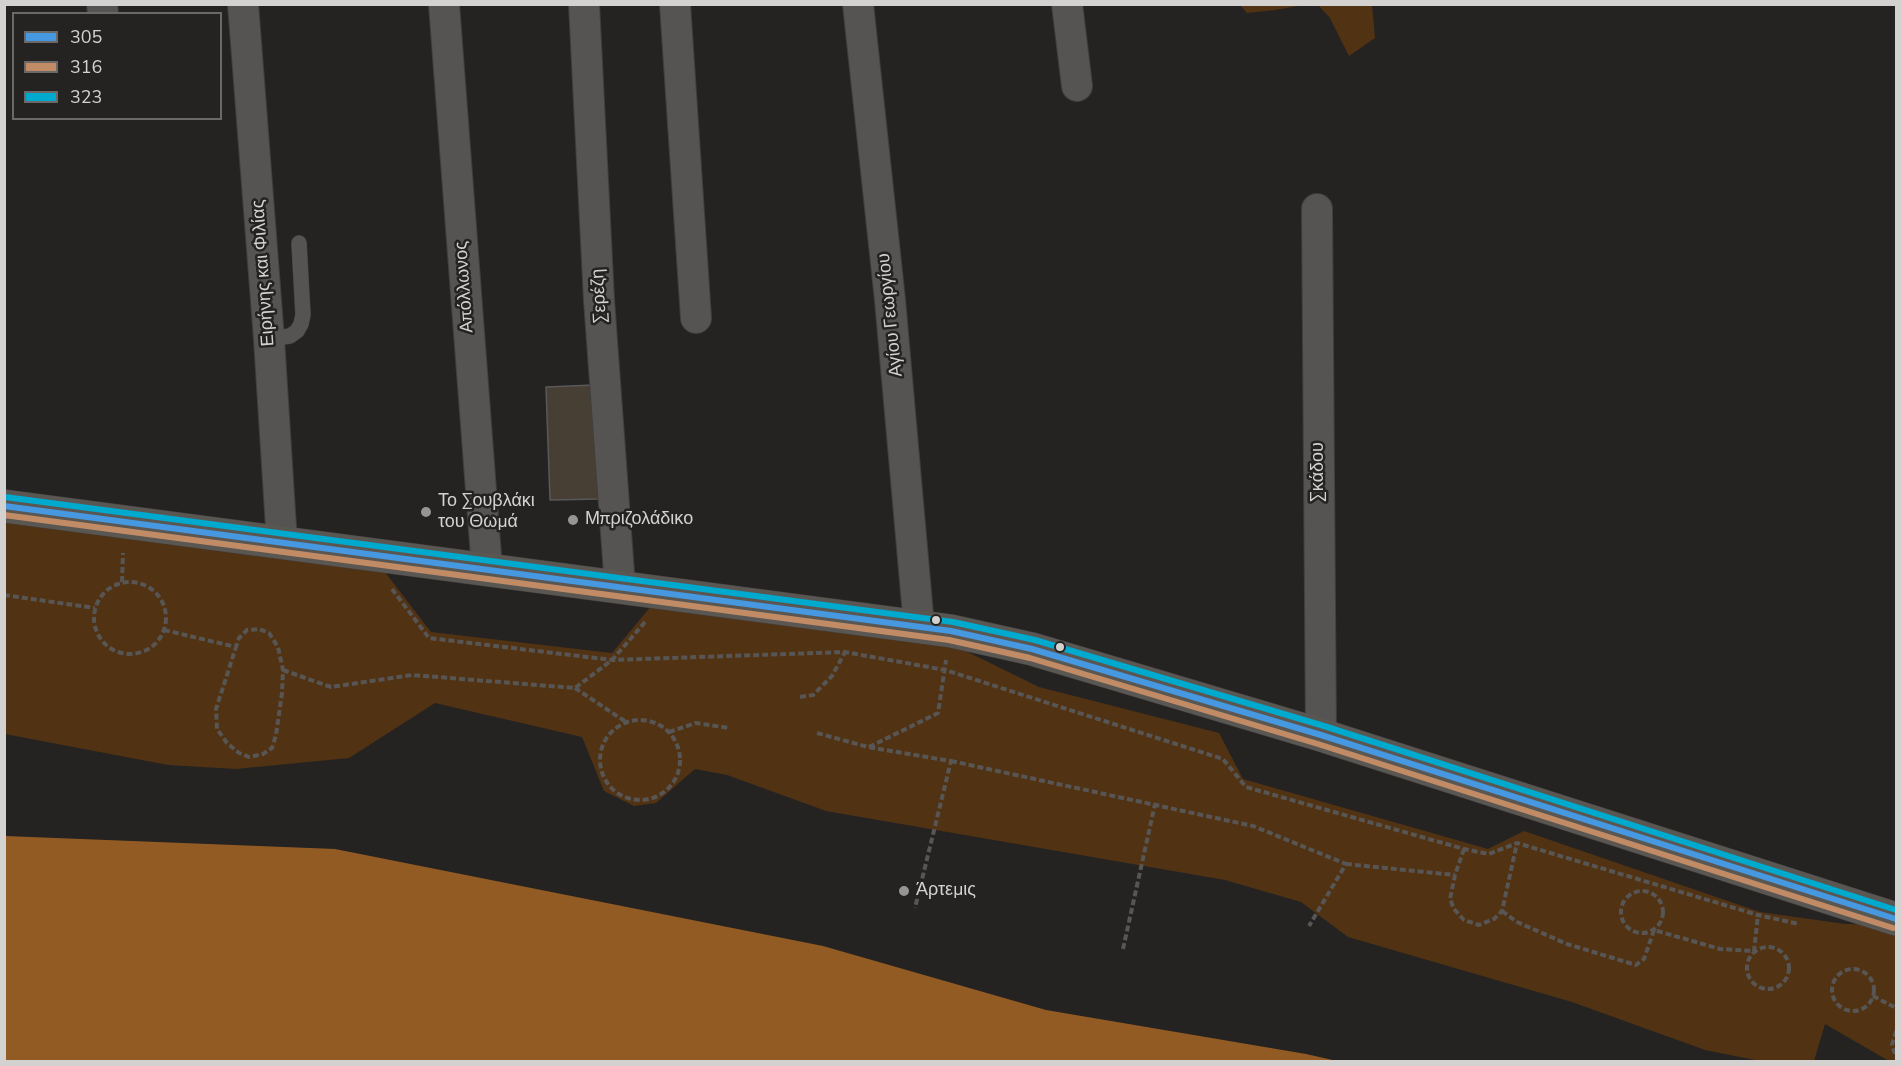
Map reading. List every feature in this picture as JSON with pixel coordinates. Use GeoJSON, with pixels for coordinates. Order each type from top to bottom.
{"type":"FeatureCollection","features":[{"type":"Feature","properties":{"kind":"main road"},"geometry":{"type":"LineString","coordinates":[[4,506],[951,631],[1032,649],[1321,735],[1896,919]]}},
{"type":"Feature","properties":{"kind":"street","name":"Ειρήνης και Φιλίας"},"geometry":{"type":"LineString","coordinates":[[243,4],[282,543]]}},
{"type":"Feature","properties":{"kind":"street","name":"Απόλλωνος"},"geometry":{"type":"LineString","coordinates":[[444,4],[487,570]]}},
{"type":"Feature","properties":{"kind":"street","name":"Σερέζη"},"geometry":{"type":"LineString","coordinates":[[584,4],[600,300],[620,587]]}},
{"type":"Feature","properties":{"kind":"street"},"geometry":{"type":"LineString","coordinates":[[675,4],[696,318]]}},
{"type":"Feature","properties":{"kind":"street","name":"Αγίου Γεωργίου"},"geometry":{"type":"LineString","coordinates":[[858,4],[890,300],[919,626]]}},
{"type":"Feature","properties":{"kind":"street"},"geometry":{"type":"LineString","coordinates":[[1067,4],[1077,86]]}},
{"type":"Feature","properties":{"kind":"street","name":"Σκάδου"},"geometry":{"type":"LineString","coordinates":[[1317,209],[1321,735]]}},
{"type":"Feature","properties":{"kind":"lane"},"geometry":{"type":"LineString","coordinates":[[269,339],[291,336],[302,324],[299,243]]}},
{"type":"Feature","properties":{"kind":"path"},"geometry":{"type":"LineString","coordinates":[[122,582],[145,584],[162,600],[166,611],[164,630],[156,645],[145,651],[133,654],[121,653],[110,648],[101,639],[95,628],[95,608],[102,594],[111,587],[122,582]]}},
{"type":"Feature","properties":{"kind":"path"},"geometry":{"type":"LineString","coordinates":[[391,587],[429,638],[612,660],[845,652],[945,670],[1223,759],[1246,787],[1464,849],[1489,854],[1517,843],[1758,915],[1804,925]]}},
{"type":"Feature","properties":{"kind":"path"},"geometry":{"type":"LineString","coordinates":[[574,688],[612,660],[671,593]]}},
{"type":"Feature","properties":{"kind":"path"},"geometry":{"type":"LineString","coordinates":[[4,595],[95,608]]}},
{"type":"Feature","properties":{"kind":"path"},"geometry":{"type":"LineString","coordinates":[[800,697],[813,695],[832,676],[845,652],[856,617]]}},
{"type":"Feature","properties":{"kind":"path"},"geometry":{"type":"LineString","coordinates":[[260,629],[269,633],[278,647],[282,670],[280,713],[272,748],[263,754],[249,757],[226,743],[217,729],[216,709],[236,647],[239,638],[247,630],[260,629]]}},
{"type":"Feature","properties":{"kind":"path"},"geometry":{"type":"LineString","coordinates":[[164,630],[236,647]]}},
{"type":"Feature","properties":{"kind":"path"},"geometry":{"type":"LineString","coordinates":[[868,747],[938,713],[951,631]]}},
{"type":"Feature","properties":{"kind":"path"},"geometry":{"type":"LineString","coordinates":[[282,670],[331,687],[412,675],[574,688],[626,722]]}},
{"type":"Feature","properties":{"kind":"path"},"geometry":{"type":"LineString","coordinates":[[645,720],[658,724],[669,732],[677,743],[680,756],[679,770],[674,782],[665,792],[653,799],[627,798],[615,791],[607,782],[602,770],[600,757],[603,745],[610,734],[626,722],[645,720]]}},
{"type":"Feature","properties":{"kind":"path"},"geometry":{"type":"LineString","coordinates":[[669,732],[696,723],[729,728]]}},
{"type":"Feature","properties":{"kind":"path"},"geometry":{"type":"LineString","coordinates":[[817,733],[868,747],[951,761],[1253,826],[1346,864],[1455,875]]}},
{"type":"Feature","properties":{"kind":"path"},"geometry":{"type":"LineString","coordinates":[[915,908],[951,761]]}},
{"type":"Feature","properties":{"kind":"path"},"geometry":{"type":"LineString","coordinates":[[1123,949],[1155,804]]}},
{"type":"Feature","properties":{"kind":"path"},"geometry":{"type":"LineString","coordinates":[[1464,849],[1450,899],[1454,909],[1464,920],[1479,925],[1494,919],[1502,911],[1517,843]]}},
{"type":"Feature","properties":{"kind":"path"},"geometry":{"type":"LineString","coordinates":[[1309,926],[1346,864]]}},
{"type":"Feature","properties":{"kind":"path"},"geometry":{"type":"LineString","coordinates":[[1502,911],[1517,922],[1567,944],[1636,965],[1644,959],[1654,930],[1663,919],[1664,911],[1654,894],[1641,890],[1629,895],[1622,906],[1621,913],[1627,927],[1640,933],[1654,930],[1720,949],[1754,951],[1767,946],[1785,955],[1789,967],[1788,975],[1779,986],[1765,989],[1752,982],[1746,969],[1754,951],[1758,915]]}},
{"type":"Feature","properties":{"kind":"path"},"geometry":{"type":"LineString","coordinates":[[1845,969],[1859,969],[1870,976],[1873,982],[1873,996],[1864,1008],[1851,1011],[1844,1009],[1833,998],[1832,984],[1845,969]]}},
{"type":"Feature","properties":{"kind":"path"},"geometry":{"type":"LineString","coordinates":[[1873,996],[1896,1008]]}},
{"type":"Feature","properties":{"kind":"path"},"geometry":{"type":"LineString","coordinates":[[1896,1031],[1892,1046],[1896,1057]]}},
{"type":"Feature","properties":{"kind":"shaded area"},"geometry":{"type":"Polygon","coordinates":[[[1240,5],[1304,5],[1247,13],[1240,5]]]}},
{"type":"Feature","properties":{"kind":"shaded area"},"geometry":{"type":"Polygon","coordinates":[[[1318,5],[1372,5],[1375,38],[1349,56],[1330,18],[1318,5]]]}},
{"type":"Feature","properties":{"kind":"shaded area"},"geometry":{"type":"Polygon","coordinates":[[[5,516],[381,567],[431,632],[612,653],[657,599],[935,636],[1039,687],[1219,733],[1243,779],[1488,849],[1524,831],[1760,912],[1845,924],[1887,925],[1896,928],[1896,1061],[1889,1061],[1825,1024],[1814,1061],[1760,1061],[1705,1050],[1572,1002],[1348,937],[1301,902],[1225,880],[826,811],[727,775],[695,769],[656,803],[634,806],[604,791],[582,737],[435,703],[349,758],[236,769],[168,765],[5,734],[5,516]]]}},
{"type":"Feature","properties":{"kind":"shaded area"},"geometry":{"type":"Polygon","coordinates":[[[5,836],[335,849],[823,946],[1046,1010],[1337,1061],[5,1061],[5,836]]]}},
{"type":"Feature","properties":{"kind":"building"},"geometry":{"type":"Polygon","coordinates":[[[594,385],[599,499],[550,500],[546,387],[594,385]]]}},
{"type":"Feature","properties":{"kind":"transit line","name":"323"},"geometry":{"type":"LineString","coordinates":[[5,497],[953,622],[1035,640],[1324,726],[1896,910]]}},
{"type":"Feature","properties":{"kind":"transit line","name":"305"},"geometry":{"type":"LineString","coordinates":[[4,506],[951,631],[1032,649],[1321,735],[1896,919]]}},
{"type":"Feature","properties":{"kind":"transit line","name":"316"},"geometry":{"type":"LineString","coordinates":[[4,515],[949,640],[1030,658],[1318,744],[1893,928]]}},
{"type":"Feature","properties":{"kind":"place","name":"Το Σουβλάκι του Θωμά"},"geometry":{"type":"Point","coordinates":[426,512]}},
{"type":"Feature","properties":{"kind":"place","name":"Μπριζολάδικο"},"geometry":{"type":"Point","coordinates":[573,520]}},
{"type":"Feature","properties":{"kind":"place","name":"Άρτεμις"},"geometry":{"type":"Point","coordinates":[904,891]}}]}
